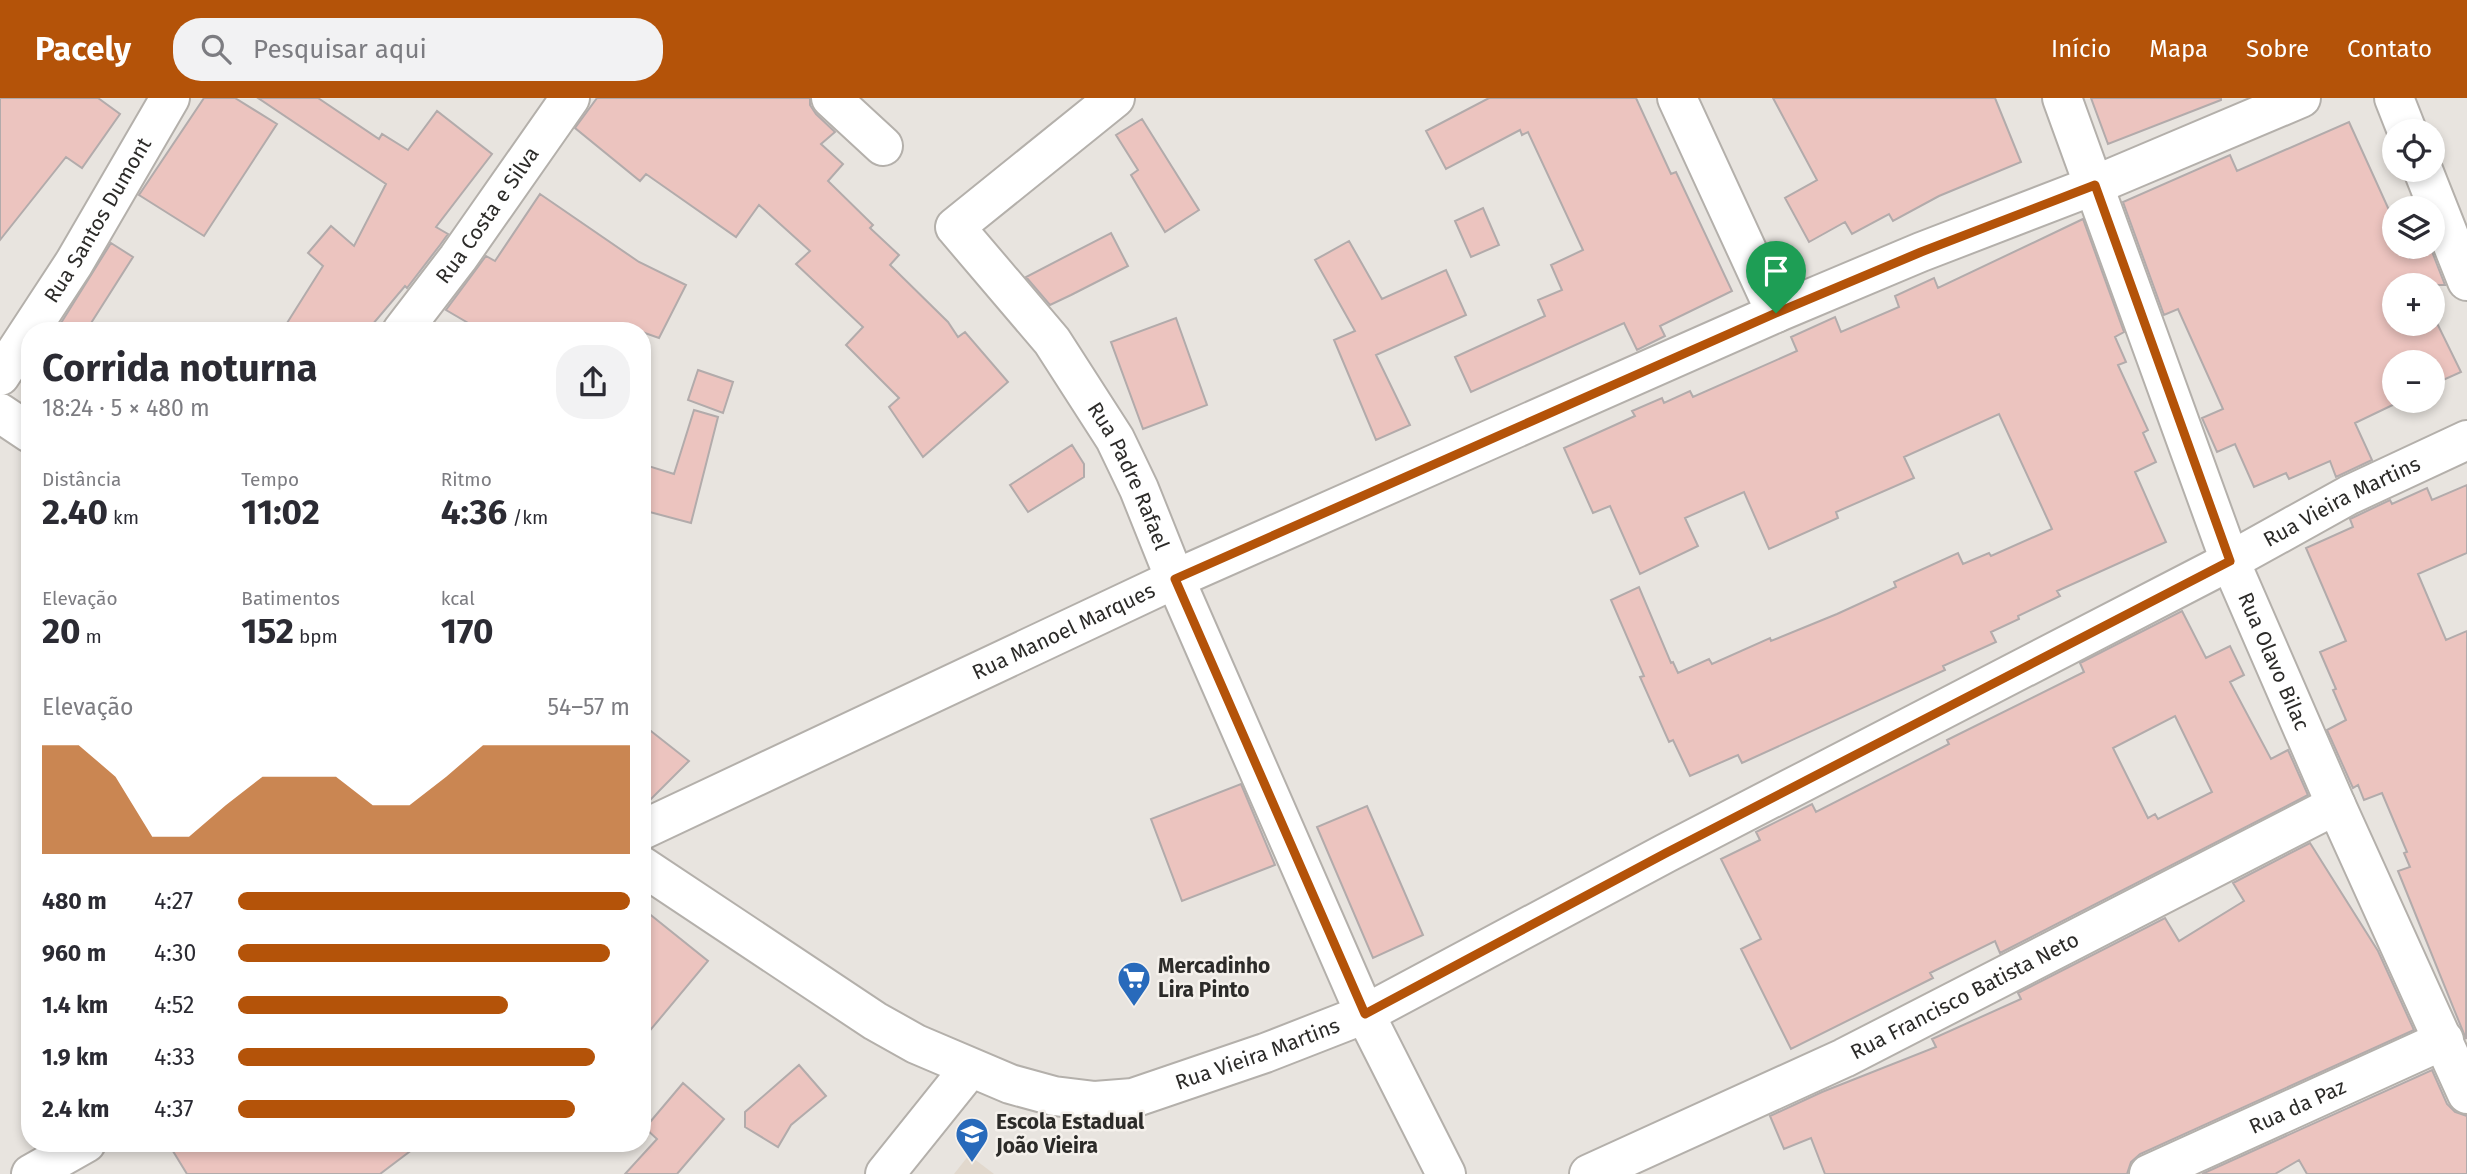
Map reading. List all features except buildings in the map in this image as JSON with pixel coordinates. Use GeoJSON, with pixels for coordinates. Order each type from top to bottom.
{"type":"FeatureCollection","features":[{"type":"Feature","properties":{"kind":"street","name":"Rua Santos Dumont"},"geometry":{"type":"LineString","coordinates":[[35,322],[74,263],[170,98]]}},
{"type":"Feature","properties":{"kind":"street","name":"Rua Costa e Silva"},"geometry":{"type":"LineString","coordinates":[[409,322],[458,258],[570,98]]}},
{"type":"Feature","properties":{"kind":"street"},"geometry":{"type":"LineString","coordinates":[[831,98],[883,146]]}},
{"type":"Feature","properties":{"kind":"street","name":"Rua Padre Rafael"},"geometry":{"type":"LineString","coordinates":[[1115,98],[956,227],[1052,341],[1115,439],[1365,1014],[1446,1174]]}},
{"type":"Feature","properties":{"kind":"street"},"geometry":{"type":"LineString","coordinates":[[1677,98],[1776,313]]}},
{"type":"Feature","properties":{"kind":"street","name":"Rua Olavo Bilac"},"geometry":{"type":"LineString","coordinates":[[2062,98],[2230,561],[2336,805],[2467,1094]]}},
{"type":"Feature","properties":{"kind":"street","name":"Rua Manoel Marques"},"geometry":{"type":"LineString","coordinates":[[651,826],[1175,579],[1776,313],[1921,252],[2095,185],[2301,98]]}},
{"type":"Feature","properties":{"kind":"street"},"geometry":{"type":"LineString","coordinates":[[2394,98],[2402,119]]}},
{"type":"Feature","properties":{"kind":"street"},"geometry":{"type":"LineString","coordinates":[[2428,182],[2467,281]]}},
{"type":"Feature","properties":{"kind":"street","name":"Rua Santos Dumont"},"geometry":{"type":"LineString","coordinates":[[0,376],[21,344]]}},
{"type":"Feature","properties":{"kind":"street"},"geometry":{"type":"LineString","coordinates":[[0,413],[21,427]]}},
{"type":"Feature","properties":{"kind":"street","name":"Rua Vieira Martins"},"geometry":{"type":"LineString","coordinates":[[651,872],[875,1021],[916,1044],[1010,1084],[1054,1096],[1095,1101],[1133,1098],[1265,1053],[1365,1014],[1666,853],[2230,561],[2349,495],[2467,440]]}},
{"type":"Feature","properties":{"kind":"street","name":"Rua Francisco Batista Neto"},"geometry":{"type":"LineString","coordinates":[[1589,1174],[1854,1053],[2336,805]]}},
{"type":"Feature","properties":{"kind":"street","name":"Rua da Paz"},"geometry":{"type":"LineString","coordinates":[[2149,1174],[2444,1041]]}},
{"type":"Feature","properties":{"kind":"street"},"geometry":{"type":"LineString","coordinates":[[885,1174],[970,1068]]}},
{"type":"Feature","properties":{"kind":"street"},"geometry":{"type":"LineString","coordinates":[[31,1174],[70,1152]]}},
{"type":"Feature","properties":{"kind":"shaded area","name":"Escola Estadual João Vieira"},"geometry":{"type":"Polygon","coordinates":[[[969,1155],[994,1174],[954,1174],[969,1155]]]}},
{"type":"Feature","properties":{"kind":"place","name":"Mercadinho Lira Pinto"},"geometry":{"type":"Point","coordinates":[1134,1008]}},
{"type":"Feature","properties":{"kind":"place","name":"Escola Estadual João Vieira"},"geometry":{"type":"Point","coordinates":[972,1164]}},
{"type":"Feature","properties":{"kind":"route"},"geometry":{"type":"LineString","coordinates":[[2095,185],[2230,561],[1666,853],[1365,1014],[1175,579],[1776,313],[1921,252],[2095,185]]}}]}
